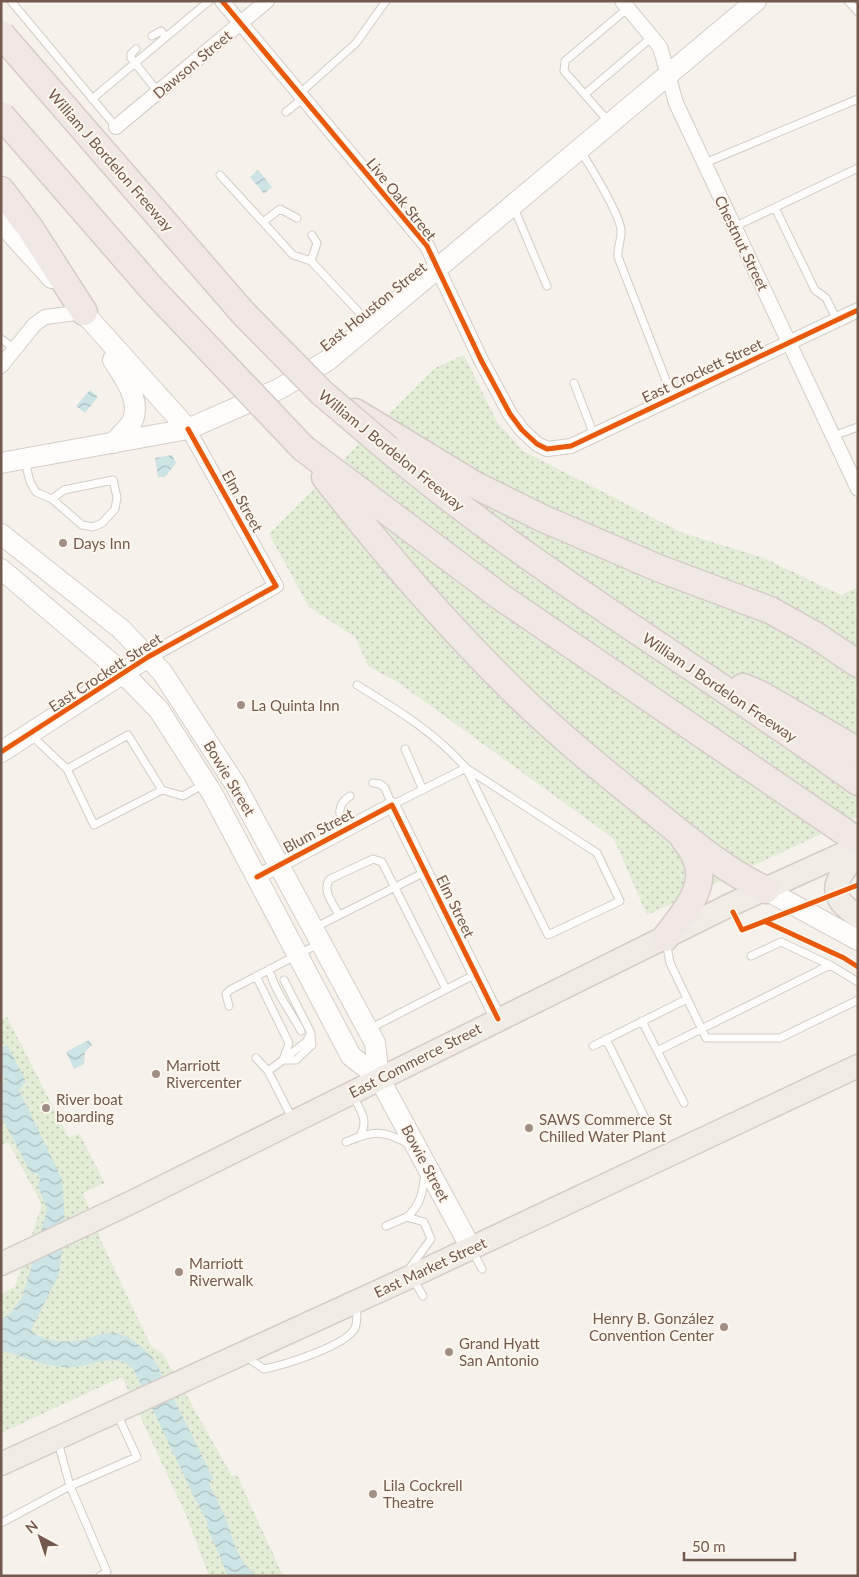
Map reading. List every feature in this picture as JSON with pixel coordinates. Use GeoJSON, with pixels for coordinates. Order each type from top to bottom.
{"type":"FeatureCollection","features":[{"type":"Feature","properties":{"kind":"highway","name":"William J Bordelon Freeway"},"geometry":{"type":"LineString","coordinates":[[1,34],[244,314],[322,393],[393,443],[426,481],[676,658],[854,779]]}},
{"type":"Feature","properties":{"kind":"highway"},"geometry":{"type":"LineString","coordinates":[[1,115],[152,289],[303,448],[382,549],[519,697],[574,747],[679,832],[740,878],[766,890]]}},
{"type":"Feature","properties":{"kind":"highway"},"geometry":{"type":"LineString","coordinates":[[1,190],[30,228],[90,319]]}},
{"type":"Feature","properties":{"kind":"highway"},"geometry":{"type":"LineString","coordinates":[[393,443],[475,486],[544,519],[658,568],[770,610],[815,634],[858,664]]}},
{"type":"Feature","properties":{"kind":"highway"},"geometry":{"type":"LineString","coordinates":[[303,448],[502,597],[858,841]]}},
{"type":"Feature","properties":{"kind":"highway"},"geometry":{"type":"LineString","coordinates":[[676,658],[760,694],[858,751]]}},
{"type":"Feature","properties":{"kind":"highway"},"geometry":{"type":"LineString","coordinates":[[665,938],[687,909],[700,882],[697,860],[679,832]]}},
{"type":"Feature","properties":{"kind":"main road","name":"East Houston Street"},"geometry":{"type":"LineString","coordinates":[[1,463],[188,430],[279,389],[327,361],[756,1]]}},
{"type":"Feature","properties":{"kind":"main road","name":"Elm Street"},"geometry":{"type":"LineString","coordinates":[[1,222],[188,430]]}},
{"type":"Feature","properties":{"kind":"main road"},"geometry":{"type":"LineString","coordinates":[[90,319],[109,355],[128,383],[135,403],[132,421],[114,442]]}},
{"type":"Feature","properties":{"kind":"main road","name":"Bowie Street"},"geometry":{"type":"LineString","coordinates":[[1,534],[75,590],[121,629],[148,656],[192,714],[235,784],[375,1043],[379,1078],[471,1248]]}},
{"type":"Feature","properties":{"kind":"main road","name":"Bowie Street"},"geometry":{"type":"LineString","coordinates":[[1,569],[123,673],[159,710],[206,783],[351,1056],[379,1078]]}},
{"type":"Feature","properties":{"kind":"main road","name":"East Crockett Street"},"geometry":{"type":"LineString","coordinates":[[1,752],[148,656]]}},
{"type":"Feature","properties":{"kind":"main road","name":"East Commerce Street"},"geometry":{"type":"LineString","coordinates":[[6,1261],[730,905],[858,847]]}},
{"type":"Feature","properties":{"kind":"main road"},"geometry":{"type":"LineString","coordinates":[[858,853],[837,878],[836,895],[847,910],[858,916]]}},
{"type":"Feature","properties":{"kind":"main road"},"geometry":{"type":"LineString","coordinates":[[766,890],[858,940]]}},
{"type":"Feature","properties":{"kind":"main road","name":"East Market Street"},"geometry":{"type":"LineString","coordinates":[[1,1464],[357,1302],[858,1066]]}},
{"type":"Feature","properties":{"kind":"street","name":"Live Oak Street"},"geometry":{"type":"LineString","coordinates":[[222,1],[300,97],[427,246],[481,360],[510,414],[522,430],[537,444],[547,449],[554,449]]}},
{"type":"Feature","properties":{"kind":"street","name":"Dawson Street"},"geometry":{"type":"LineString","coordinates":[[116,127],[267,1]]}},
{"type":"Feature","properties":{"kind":"street","name":"Chestnut Street"},"geometry":{"type":"LineString","coordinates":[[625,5],[660,47],[676,102],[734,227],[791,342],[858,489]]}},
{"type":"Feature","properties":{"kind":"street","name":"East Crockett Street"},"geometry":{"type":"LineString","coordinates":[[554,449],[571,446],[858,310]]}},
{"type":"Feature","properties":{"kind":"street"},"geometry":{"type":"LineString","coordinates":[[1,366],[34,325],[45,316],[90,319]]}},
{"type":"Feature","properties":{"kind":"street","name":"Elm Street"},"geometry":{"type":"LineString","coordinates":[[188,430],[276,586]]}},
{"type":"Feature","properties":{"kind":"street","name":"East Crockett Street"},"geometry":{"type":"LineString","coordinates":[[148,656],[276,586]]}},
{"type":"Feature","properties":{"kind":"street","name":"Elm Street"},"geometry":{"type":"LineString","coordinates":[[392,805],[498,1019]]}},
{"type":"Feature","properties":{"kind":"street","name":"Blum Street"},"geometry":{"type":"LineString","coordinates":[[257,877],[392,805]]}},
{"type":"Feature","properties":{"kind":"lane"},"geometry":{"type":"LineString","coordinates":[[11,1],[116,127]]}},
{"type":"Feature","properties":{"kind":"lane"},"geometry":{"type":"LineString","coordinates":[[92,99],[208,1]]}},
{"type":"Feature","properties":{"kind":"lane"},"geometry":{"type":"LineString","coordinates":[[286,112],[356,44],[386,1]]}},
{"type":"Feature","properties":{"kind":"lane"},"geometry":{"type":"LineString","coordinates":[[848,1],[858,12]]}},
{"type":"Feature","properties":{"kind":"lane"},"geometry":{"type":"LineString","coordinates":[[611,124],[564,70],[565,61],[625,5]]}},
{"type":"Feature","properties":{"kind":"lane"},"geometry":{"type":"LineString","coordinates":[[152,36],[161,31],[166,37]]}},
{"type":"Feature","properties":{"kind":"lane"},"geometry":{"type":"LineString","coordinates":[[585,94],[652,36]]}},
{"type":"Feature","properties":{"kind":"lane"},"geometry":{"type":"LineString","coordinates":[[136,49],[131,54],[135,63],[158,92]]}},
{"type":"Feature","properties":{"kind":"lane"},"geometry":{"type":"LineString","coordinates":[[705,163],[858,99]]}},
{"type":"Feature","properties":{"kind":"lane"},"geometry":{"type":"LineString","coordinates":[[580,150],[600,181],[621,228],[617,246],[618,257],[673,398]]}},
{"type":"Feature","properties":{"kind":"lane"},"geometry":{"type":"LineString","coordinates":[[734,227],[858,168]]}},
{"type":"Feature","properties":{"kind":"lane"},"geometry":{"type":"LineString","coordinates":[[220,175],[293,255],[312,261],[371,326]]}},
{"type":"Feature","properties":{"kind":"lane"},"geometry":{"type":"LineString","coordinates":[[513,206],[547,286]]}},
{"type":"Feature","properties":{"kind":"lane"},"geometry":{"type":"LineString","coordinates":[[775,208],[815,290],[826,298],[837,320]]}},
{"type":"Feature","properties":{"kind":"lane"},"geometry":{"type":"LineString","coordinates":[[264,222],[280,209],[297,218]]}},
{"type":"Feature","properties":{"kind":"lane"},"geometry":{"type":"LineString","coordinates":[[312,235],[318,243],[312,261]]}},
{"type":"Feature","properties":{"kind":"lane"},"geometry":{"type":"LineString","coordinates":[[1,339],[15,349]]}},
{"type":"Feature","properties":{"kind":"lane"},"geometry":{"type":"LineString","coordinates":[[574,382],[594,435]]}},
{"type":"Feature","properties":{"kind":"lane"},"geometry":{"type":"LineString","coordinates":[[833,436],[858,427]]}},
{"type":"Feature","properties":{"kind":"lane"},"geometry":{"type":"LineString","coordinates":[[25,458],[30,482],[36,492],[52,499],[82,525],[93,527],[102,523],[115,509],[117,497],[113,480],[64,490],[52,499]]}},
{"type":"Feature","properties":{"kind":"lane"},"geometry":{"type":"LineString","coordinates":[[356,685],[406,716],[453,753],[466,768],[548,935],[620,901],[597,853],[466,768]]}},
{"type":"Feature","properties":{"kind":"lane"},"geometry":{"type":"LineString","coordinates":[[31,734],[67,769],[94,825],[162,790],[184,796],[206,783]]}},
{"type":"Feature","properties":{"kind":"lane"},"geometry":{"type":"LineString","coordinates":[[67,769],[128,735],[162,790]]}},
{"type":"Feature","properties":{"kind":"lane"},"geometry":{"type":"LineString","coordinates":[[405,749],[423,790]]}},
{"type":"Feature","properties":{"kind":"lane"},"geometry":{"type":"LineString","coordinates":[[373,783],[380,784],[385,788],[392,805],[466,768]]}},
{"type":"Feature","properties":{"kind":"lane"},"geometry":{"type":"LineString","coordinates":[[346,830],[339,815],[339,807],[343,800],[350,796]]}},
{"type":"Feature","properties":{"kind":"lane"},"geometry":{"type":"LineString","coordinates":[[339,916],[326,889],[326,884],[330,879],[377,859],[382,862],[446,989]]}},
{"type":"Feature","properties":{"kind":"lane"},"geometry":{"type":"LineString","coordinates":[[229,1006],[226,994],[230,990],[298,954],[339,916],[425,872]]}},
{"type":"Feature","properties":{"kind":"lane"},"geometry":{"type":"LineString","coordinates":[[665,938],[670,963],[706,1038],[780,1038],[858,1000]]}},
{"type":"Feature","properties":{"kind":"lane"},"geometry":{"type":"LineString","coordinates":[[752,956],[781,942],[830,965],[858,982]]}},
{"type":"Feature","properties":{"kind":"lane"},"geometry":{"type":"LineString","coordinates":[[657,1051],[830,965]]}},
{"type":"Feature","properties":{"kind":"lane"},"geometry":{"type":"LineString","coordinates":[[269,969],[274,988],[286,1002],[301,1031]]}},
{"type":"Feature","properties":{"kind":"lane"},"geometry":{"type":"LineString","coordinates":[[368,1030],[476,974]]}},
{"type":"Feature","properties":{"kind":"lane"},"geometry":{"type":"LineString","coordinates":[[256,976],[289,1043],[283,1060]]}},
{"type":"Feature","properties":{"kind":"lane"},"geometry":{"type":"LineString","coordinates":[[268,1071],[306,1042],[310,1033],[284,980]]}},
{"type":"Feature","properties":{"kind":"lane"},"geometry":{"type":"LineString","coordinates":[[593,1046],[687,998]]}},
{"type":"Feature","properties":{"kind":"lane"},"geometry":{"type":"LineString","coordinates":[[642,1021],[684,1103]]}},
{"type":"Feature","properties":{"kind":"lane"},"geometry":{"type":"LineString","coordinates":[[606,1039],[645,1118]]}},
{"type":"Feature","properties":{"kind":"lane"},"geometry":{"type":"LineString","coordinates":[[256,1058],[268,1071],[293,1121]]}},
{"type":"Feature","properties":{"kind":"lane"},"geometry":{"type":"LineString","coordinates":[[351,1092],[365,1118],[365,1128],[360,1136]]}},
{"type":"Feature","properties":{"kind":"lane"},"geometry":{"type":"LineString","coordinates":[[346,1142],[360,1136],[385,1133],[423,1157],[422,1197],[414,1211],[406,1218],[386,1226]]}},
{"type":"Feature","properties":{"kind":"lane"},"geometry":{"type":"LineString","coordinates":[[406,1218],[424,1222],[431,1239],[404,1279],[423,1296]]}},
{"type":"Feature","properties":{"kind":"lane"},"geometry":{"type":"LineString","coordinates":[[471,1248],[482,1269]]}},
{"type":"Feature","properties":{"kind":"lane"},"geometry":{"type":"LineString","coordinates":[[1,1523],[70,1486],[137,1458],[126,1408]]}},
{"type":"Feature","properties":{"kind":"lane"},"geometry":{"type":"LineString","coordinates":[[57,1439],[70,1486],[107,1572],[100,1576]]}},
{"type":"Feature","properties":{"kind":"green space"},"geometry":{"type":"Polygon","coordinates":[[[464,355],[497,422],[523,451],[683,533],[764,558],[841,595],[858,587],[858,817],[647,915],[614,839],[399,683],[368,666],[355,637],[309,607],[269,534],[435,368],[464,355]]]}},
{"type":"Feature","properties":{"kind":"green space"},"geometry":{"type":"Polygon","coordinates":[[[7,1017],[69,1138],[79,1133],[105,1183],[83,1193],[102,1243],[151,1346],[163,1354],[232,1476],[237,1475],[283,1576],[209,1576],[186,1515],[122,1377],[1,1433],[1,1294],[15,1287],[41,1207],[40,1201],[8,1142],[1,1145],[1,1020],[7,1017]]]}},
{"type":"Feature","properties":{"kind":"water"},"geometry":{"type":"Polygon","coordinates":[[[258,170],[272,187],[264,194],[250,177],[258,170]]]}},
{"type":"Feature","properties":{"kind":"water"},"geometry":{"type":"Polygon","coordinates":[[[90,390],[98,397],[85,413],[76,406],[90,390]]]}},
{"type":"Feature","properties":{"kind":"water"},"geometry":{"type":"Polygon","coordinates":[[[172,455],[176,463],[165,477],[158,477],[155,458],[172,455]]]}},
{"type":"Feature","properties":{"kind":"water"},"geometry":{"type":"Polygon","coordinates":[[[89,1040],[92,1045],[85,1052],[84,1064],[74,1069],[66,1052],[89,1040]]]}},
{"type":"Feature","properties":{"kind":"water"},"geometry":{"type":"Polygon","coordinates":[[[7,1045],[26,1081],[19,1090],[62,1179],[65,1222],[59,1274],[31,1330],[49,1340],[57,1341],[86,1339],[106,1333],[118,1334],[136,1342],[146,1350],[154,1359],[213,1478],[209,1484],[226,1519],[237,1550],[245,1564],[257,1576],[228,1576],[208,1529],[207,1521],[134,1370],[128,1364],[113,1360],[63,1367],[45,1364],[1,1351],[1,1319],[9,1315],[22,1298],[47,1209],[38,1186],[40,1181],[38,1174],[31,1173],[1,1116],[1,1083],[5,1081],[1,1073],[1,1048],[7,1045]]]}},
{"type":"Feature","properties":{"kind":"cycle path"},"geometry":{"type":"LineString","coordinates":[[222,1],[427,246],[481,360],[510,414],[522,430],[537,444],[547,449],[571,446],[858,310]]}},
{"type":"Feature","properties":{"kind":"cycle path"},"geometry":{"type":"LineString","coordinates":[[1,752],[148,657],[276,586],[188,429]]}},
{"type":"Feature","properties":{"kind":"cycle path"},"geometry":{"type":"LineString","coordinates":[[257,877],[392,805],[498,1019]]}},
{"type":"Feature","properties":{"kind":"cycle path"},"geometry":{"type":"LineString","coordinates":[[733,912],[742,930],[858,885]]}},
{"type":"Feature","properties":{"kind":"cycle path"},"geometry":{"type":"LineString","coordinates":[[766,922],[844,958],[858,967]]}},
{"type":"Feature","properties":{"kind":"place","name":"Days Inn"},"geometry":{"type":"Point","coordinates":[63,543]}},
{"type":"Feature","properties":{"kind":"place","name":"La Quinta Inn"},"geometry":{"type":"Point","coordinates":[241,705]}},
{"type":"Feature","properties":{"kind":"place","name":"Marriott Rivercenter"},"geometry":{"type":"Point","coordinates":[156,1074]}},
{"type":"Feature","properties":{"kind":"place","name":"River boat boarding"},"geometry":{"type":"Point","coordinates":[46,1108]}},
{"type":"Feature","properties":{"kind":"place","name":"SAWS Commerce St Chilled Water Plant"},"geometry":{"type":"Point","coordinates":[529,1128]}},
{"type":"Feature","properties":{"kind":"place","name":"Marriott Riverwalk"},"geometry":{"type":"Point","coordinates":[179,1272]}},
{"type":"Feature","properties":{"kind":"place","name":"Henry B. González Convention Center"},"geometry":{"type":"Point","coordinates":[724,1327]}},
{"type":"Feature","properties":{"kind":"place","name":"Grand Hyatt San Antonio"},"geometry":{"type":"Point","coordinates":[449,1352]}},
{"type":"Feature","properties":{"kind":"place","name":"Lila Cockrell Theatre"},"geometry":{"type":"Point","coordinates":[373,1494]}}]}
